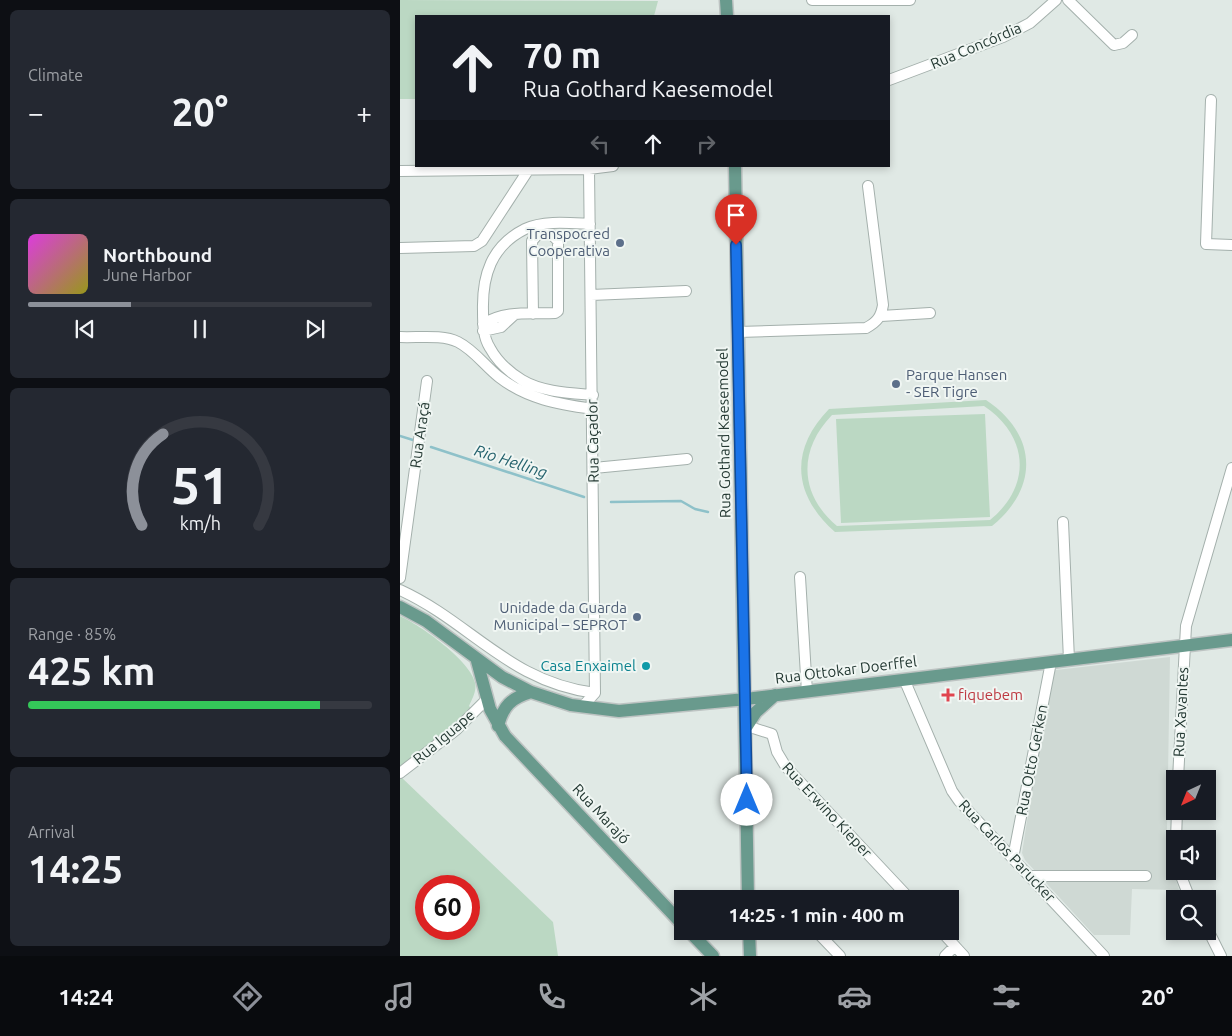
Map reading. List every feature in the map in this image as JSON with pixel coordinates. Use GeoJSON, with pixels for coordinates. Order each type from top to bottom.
{"type":"FeatureCollection","features":[{"type":"Feature","properties":{"kind":"main road"},"geometry":{"type":"LineString","coordinates":[[726,0],[727,15]]}},
{"type":"Feature","properties":{"kind":"main road","name":"Rua Gothard Kaesemodel"},"geometry":{"type":"LineString","coordinates":[[734,167],[746,699],[748,890]]}},
{"type":"Feature","properties":{"kind":"main road","name":"Rua Ottokar Doerffel"},"geometry":{"type":"LineString","coordinates":[[400,607],[434,627],[477,661],[531,692],[556,702],[582,707],[629,711],[807,692],[1232,640]]}},
{"type":"Feature","properties":{"kind":"main road","name":"Rua Marajó"},"geometry":{"type":"LineString","coordinates":[[477,661],[487,699],[498,726],[674,915]]}},
{"type":"Feature","properties":{"kind":"main road"},"geometry":{"type":"LineString","coordinates":[[498,726],[501,714],[508,702],[531,692]]}},
{"type":"Feature","properties":{"kind":"main road"},"geometry":{"type":"LineString","coordinates":[[746,726],[756,712],[775,695]]}},
{"type":"Feature","properties":{"kind":"main road"},"geometry":{"type":"LineString","coordinates":[[696,940],[706,954]]}},
{"type":"Feature","properties":{"kind":"main road"},"geometry":{"type":"LineString","coordinates":[[749,940],[750,954]]}},
{"type":"Feature","properties":{"kind":"street"},"geometry":{"type":"LineString","coordinates":[[812,0],[910,0]]}},
{"type":"Feature","properties":{"kind":"street","name":"Rua Concórdia"},"geometry":{"type":"LineString","coordinates":[[890,80],[1018,30],[1056,0]]}},
{"type":"Feature","properties":{"kind":"street"},"geometry":{"type":"LineString","coordinates":[[1068,0],[1114,45],[1123,43],[1132,35]]}},
{"type":"Feature","properties":{"kind":"street"},"geometry":{"type":"LineString","coordinates":[[1211,100],[1206,244],[1232,245]]}},
{"type":"Feature","properties":{"kind":"street"},"geometry":{"type":"LineString","coordinates":[[400,171],[589,169],[605,167]]}},
{"type":"Feature","properties":{"kind":"street","name":"Rua Caçador"},"geometry":{"type":"LineString","coordinates":[[589,169],[594,468],[595,693]]}},
{"type":"Feature","properties":{"kind":"street"},"geometry":{"type":"LineString","coordinates":[[400,248],[474,246],[482,240],[528,170]]}},
{"type":"Feature","properties":{"kind":"street"},"geometry":{"type":"LineString","coordinates":[[738,332],[866,328],[876,323],[881,316],[884,305],[868,186]]}},
{"type":"Feature","properties":{"kind":"street"},"geometry":{"type":"LineString","coordinates":[[590,224],[543,224],[528,228],[506,242],[495,255],[482,288],[483,327],[489,348],[504,366],[523,381],[560,392],[593,395]]}},
{"type":"Feature","properties":{"kind":"street"},"geometry":{"type":"LineString","coordinates":[[483,327],[499,315],[515,314],[533,314],[555,313],[559,308],[558,240],[551,234],[538,234],[532,241],[533,314]]}},
{"type":"Feature","properties":{"kind":"street"},"geometry":{"type":"LineString","coordinates":[[591,295],[686,291]]}},
{"type":"Feature","properties":{"kind":"street"},"geometry":{"type":"LineString","coordinates":[[881,316],[930,313]]}},
{"type":"Feature","properties":{"kind":"street"},"geometry":{"type":"LineString","coordinates":[[400,337],[447,339],[458,342],[499,377],[526,395],[556,404],[593,409]]}},
{"type":"Feature","properties":{"kind":"street","name":"Rua Araçá"},"geometry":{"type":"LineString","coordinates":[[400,578],[427,381]]}},
{"type":"Feature","properties":{"kind":"street"},"geometry":{"type":"LineString","coordinates":[[594,468],[687,458]]}},
{"type":"Feature","properties":{"kind":"street","name":"Rua Xavantes"},"geometry":{"type":"LineString","coordinates":[[1178,770],[1184,645],[1188,614],[1232,468]]}},
{"type":"Feature","properties":{"kind":"street"},"geometry":{"type":"LineString","coordinates":[[1063,522],[1069,660]]}},
{"type":"Feature","properties":{"kind":"street"},"geometry":{"type":"LineString","coordinates":[[800,577],[807,692]]}},
{"type":"Feature","properties":{"kind":"street"},"geometry":{"type":"LineString","coordinates":[[400,590],[430,607],[493,652],[519,668],[557,685],[595,693]]}},
{"type":"Feature","properties":{"kind":"street","name":"Rua Otto Gerken"},"geometry":{"type":"LineString","coordinates":[[1013,858],[1050,662]]}},
{"type":"Feature","properties":{"kind":"street","name":"Rua Carlos Parucker"},"geometry":{"type":"LineString","coordinates":[[904,679],[952,791],[966,810],[1104,956]]}},
{"type":"Feature","properties":{"kind":"street"},"geometry":{"type":"LineString","coordinates":[[582,707],[595,693]]}},
{"type":"Feature","properties":{"kind":"street","name":"Rua Iguape"},"geometry":{"type":"LineString","coordinates":[[400,773],[456,730],[487,699]]}},
{"type":"Feature","properties":{"kind":"street","name":"Rua Erwino Kieper"},"geometry":{"type":"LineString","coordinates":[[746,726],[772,734],[777,752],[786,767],[902,890]]}},
{"type":"Feature","properties":{"kind":"street"},"geometry":{"type":"LineString","coordinates":[[1030,876],[1146,876]]}},
{"type":"Feature","properties":{"kind":"street"},"geometry":{"type":"LineString","coordinates":[[825,940],[840,956]]}},
{"type":"Feature","properties":{"kind":"street"},"geometry":{"type":"LineString","coordinates":[[949,940],[964,956]]}},
{"type":"Feature","properties":{"kind":"street"},"geometry":{"type":"LineString","coordinates":[[1213,940],[1222,956]]}},
{"type":"Feature","properties":{"kind":"street"},"geometry":{"type":"LineString","coordinates":[[945,956],[955,946]]}},
{"type":"Feature","properties":{"kind":"shaded area"},"geometry":{"type":"Polygon","coordinates":[[[1170,657],[1168,770],[1166,770],[1166,880],[1176,880],[1179,890],[1132,889],[1130,935],[1094,935],[1025,860],[1022,853],[1050,675],[1056,670],[1170,657]]]}},
{"type":"Feature","properties":{"kind":"green space"},"geometry":{"type":"Polygon","coordinates":[[[400,0],[658,1],[654,15],[415,15],[415,99],[400,99],[400,0]]]}},
{"type":"Feature","properties":{"kind":"green space"},"geometry":{"type":"Polygon","coordinates":[[[986,400],[1003,414],[1015,429],[1023,445],[1026,461],[1025,478],[1018,495],[1008,511],[992,526],[835,532],[810,502],[804,487],[801,471],[802,455],[807,440],[816,424],[829,409],[986,400]],[[984,406],[832,415],[813,443],[809,457],[807,472],[815,500],[824,513],[837,526],[990,520],[1004,507],[1013,492],[1020,462],[1017,446],[1010,432],[999,418],[984,406]]]}},
{"type":"Feature","properties":{"kind":"green space"},"geometry":{"type":"Polygon","coordinates":[[[985,414],[990,517],[841,523],[836,419],[985,414]]]}},
{"type":"Feature","properties":{"kind":"green space"},"geometry":{"type":"Polygon","coordinates":[[[400,616],[420,627],[455,655],[471,674],[475,683],[475,689],[469,706],[474,712],[400,773],[400,616]]]}},
{"type":"Feature","properties":{"kind":"green space"},"geometry":{"type":"Polygon","coordinates":[[[400,776],[553,922],[558,956],[400,956],[400,776]]]}},
{"type":"Feature","properties":{"kind":"waterway","name":"Rio Helling"},"geometry":{"type":"LineString","coordinates":[[400,436],[413,440]]}},
{"type":"Feature","properties":{"kind":"waterway","name":"Rio Helling"},"geometry":{"type":"LineString","coordinates":[[431,447],[584,497]]}},
{"type":"Feature","properties":{"kind":"waterway","name":"Rio Helling"},"geometry":{"type":"LineString","coordinates":[[611,502],[681,501],[695,509],[708,512]]}},
{"type":"Feature","properties":{"kind":"place","name":"Transpocred Cooperativa"},"geometry":{"type":"Point","coordinates":[620,243]}},
{"type":"Feature","properties":{"kind":"place","name":"Parque Hansen - SER Tigre"},"geometry":{"type":"Point","coordinates":[896,384]}},
{"type":"Feature","properties":{"kind":"place","name":"Unidade da Guarda Municipal – SEPROT"},"geometry":{"type":"Point","coordinates":[637,617]}},
{"type":"Feature","properties":{"kind":"place","name":"Casa Enxaimel"},"geometry":{"type":"Point","coordinates":[646,666]}},
{"type":"Feature","properties":{"kind":"place","name":"fiquebem"},"geometry":{"type":"Point","coordinates":[948,695]}},
{"type":"Feature","properties":{"kind":"route"},"geometry":{"type":"LineString","coordinates":[[736,245],[747,800]]}}]}
